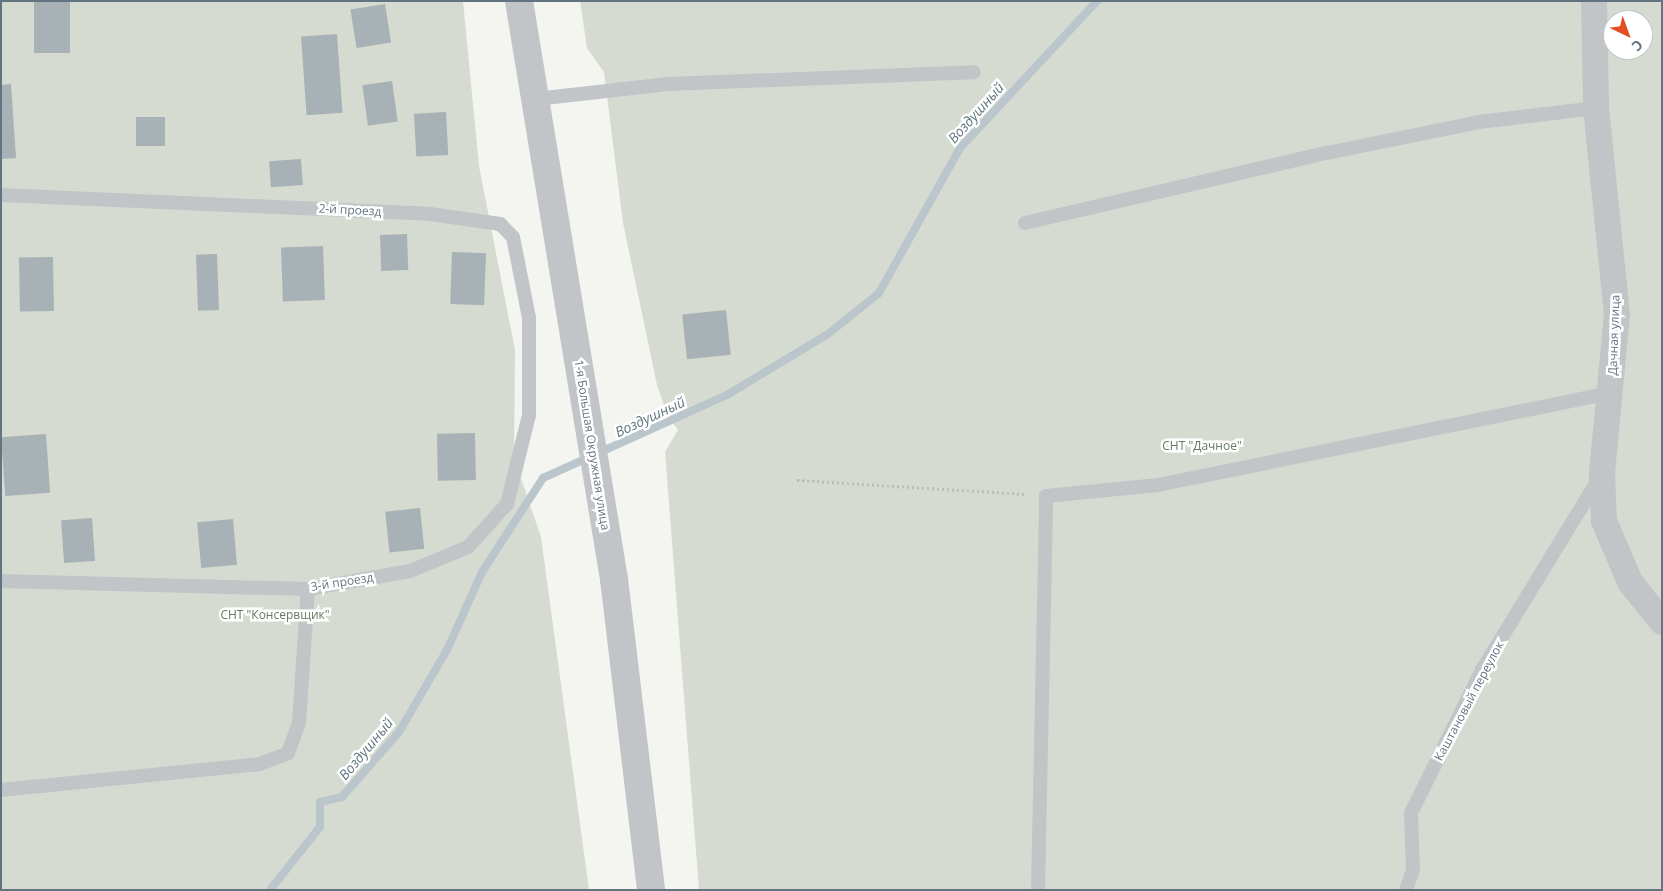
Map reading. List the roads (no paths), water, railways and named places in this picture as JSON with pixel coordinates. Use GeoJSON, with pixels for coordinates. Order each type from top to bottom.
{"type":"FeatureCollection","features":[{"type":"Feature","properties":{"kind":"street","name":"1-я Большая Окружная улица"},"geometry":{"type":"LineString","coordinates":[[519,1],[614,579],[650,890]]}},
{"type":"Feature","properties":{"kind":"street","name":"Дачная улица"},"geometry":{"type":"LineString","coordinates":[[1594,1],[1596,108],[1617,314],[1612,392],[1602,473],[1604,521],[1630,582],[1662,622]]}},
{"type":"Feature","properties":{"kind":"lane"},"geometry":{"type":"LineString","coordinates":[[536,99],[668,84],[974,72]]}},
{"type":"Feature","properties":{"kind":"lane"},"geometry":{"type":"LineString","coordinates":[[1026,224],[1346,149],[1479,122],[1596,108]]}},
{"type":"Feature","properties":{"kind":"lane","name":"2-й проезд"},"geometry":{"type":"LineString","coordinates":[[1,195],[430,214],[500,224],[513,237],[529,318],[529,415]]}},
{"type":"Feature","properties":{"kind":"lane"},"geometry":{"type":"LineString","coordinates":[[1038,890],[1046,496],[1186,480],[1612,392]]}},
{"type":"Feature","properties":{"kind":"lane","name":"3-й проезд"},"geometry":{"type":"LineString","coordinates":[[1,581],[308,589],[410,571],[468,547],[507,504],[529,415]]}},
{"type":"Feature","properties":{"kind":"lane","name":"Каштановый переулок"},"geometry":{"type":"LineString","coordinates":[[1406,890],[1413,870],[1411,813],[1482,670],[1602,473]]}},
{"type":"Feature","properties":{"kind":"lane"},"geometry":{"type":"LineString","coordinates":[[1,790],[260,764],[288,753],[299,723],[308,589]]}},
{"type":"Feature","properties":{"kind":"waterway","name":"Воздушный"},"geometry":{"type":"LineString","coordinates":[[270,890],[320,827],[320,802],[342,797],[399,732],[447,650],[482,572],[543,478],[727,395],[828,334],[879,293],[960,148],[1097,1]]}},
{"type":"Feature","properties":{"kind":"park label","name":"СНТ \"Дачное\""},"geometry":{"type":"Point","coordinates":[1202,446]}},
{"type":"Feature","properties":{"kind":"park label","name":"СНТ \"Консервщик\""},"geometry":{"type":"Point","coordinates":[275,615]}}]}
